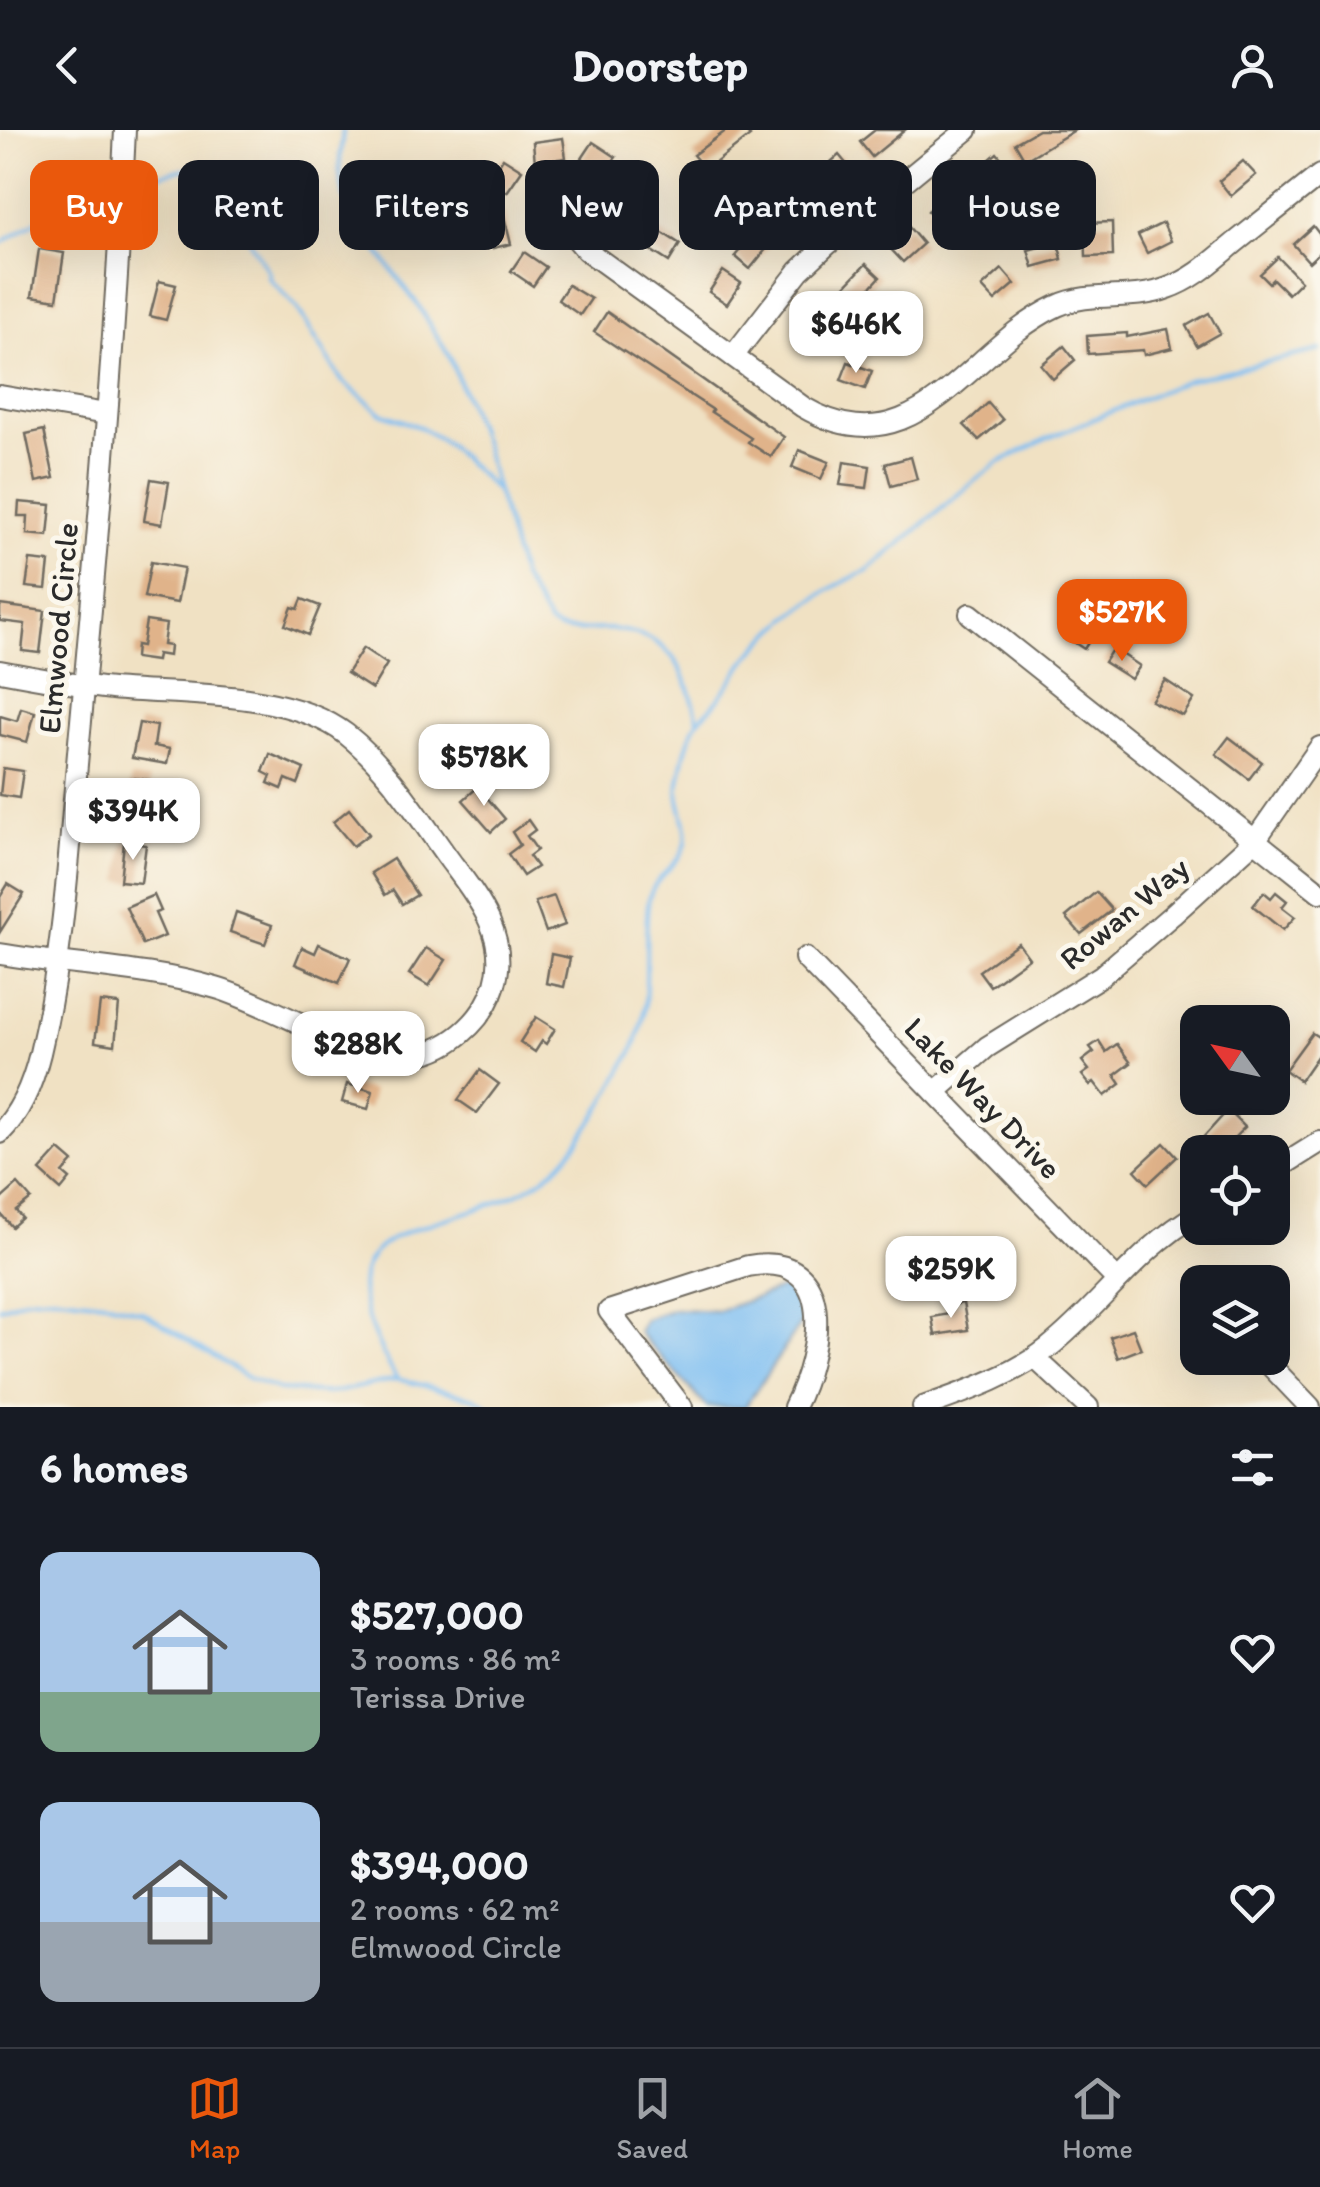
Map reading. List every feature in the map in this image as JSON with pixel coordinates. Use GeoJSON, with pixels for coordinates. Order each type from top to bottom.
{"type":"FeatureCollection","features":[{"type":"Feature","properties":{"kind":"street","name":"Elmwood Circle"},"geometry":{"type":"LineString","coordinates":[[0,1133],[16,1114],[34,1073],[57,964],[120,251],[125,130]]}},
{"type":"Feature","properties":{"kind":"street"},"geometry":{"type":"LineString","coordinates":[[733,356],[799,272],[967,130]]}},
{"type":"Feature","properties":{"kind":"street"},"geometry":{"type":"LineString","coordinates":[[586,250],[803,407],[835,422],[864,426],[903,420],[930,405],[1034,320],[1060,304],[1150,294],[1180,284],[1320,174]]}},
{"type":"Feature","properties":{"kind":"street"},"geometry":{"type":"LineString","coordinates":[[0,396],[106,414]]}},
{"type":"Feature","properties":{"kind":"street"},"geometry":{"type":"LineString","coordinates":[[970,614],[1320,892]]}},
{"type":"Feature","properties":{"kind":"street"},"geometry":{"type":"LineString","coordinates":[[0,671],[84,686],[289,707],[335,727],[369,755],[468,884],[494,928],[498,965],[488,1000],[459,1036],[436,1050],[406,1056],[367,1051],[215,988],[0,954]]}},
{"type":"Feature","properties":{"kind":"street","name":"Rowan Way"},"geometry":{"type":"LineString","coordinates":[[935,1092],[987,1048],[1101,976],[1256,839],[1320,747]]}},
{"type":"Feature","properties":{"kind":"street","name":"Lake Way Drive"},"geometry":{"type":"LineString","coordinates":[[805,958],[1117,1280]]}},
{"type":"Feature","properties":{"kind":"street"},"geometry":{"type":"LineString","coordinates":[[1290,1162],[1319,1146]]}},
{"type":"Feature","properties":{"kind":"street"},"geometry":{"type":"LineString","coordinates":[[936,1405],[1035,1358],[1180,1227]]}},
{"type":"Feature","properties":{"kind":"street"},"geometry":{"type":"LineString","coordinates":[[682,1407],[609,1311],[767,1262],[783,1263],[799,1272],[812,1291],[815,1338],[811,1365],[794,1407]]}},
{"type":"Feature","properties":{"kind":"street"},"geometry":{"type":"LineString","coordinates":[[1035,1358],[1088,1407]]}},
{"type":"Feature","properties":{"kind":"street"},"geometry":{"type":"LineString","coordinates":[[1279,1375],[1310,1407]]}},
{"type":"Feature","properties":{"kind":"water"},"geometry":{"type":"Polygon","coordinates":[[[792,1285],[800,1287],[808,1313],[745,1407],[707,1407],[638,1332],[645,1319],[674,1309],[718,1311],[792,1285]]]}},
{"type":"Feature","properties":{"kind":"building"},"geometry":{"type":"Polygon","coordinates":[[[727,130],[744,130],[750,136],[719,160],[697,160],[693,155],[727,130]]]}},
{"type":"Feature","properties":{"kind":"building"},"geometry":{"type":"Polygon","coordinates":[[[875,130],[905,130],[872,157],[860,142],[875,130]]]}},
{"type":"Feature","properties":{"kind":"building"},"geometry":{"type":"Polygon","coordinates":[[[1038,130],[1075,130],[1025,160],[1015,143],[1038,130]]]}},
{"type":"Feature","properties":{"kind":"building"},"geometry":{"type":"Polygon","coordinates":[[[563,138],[566,158],[535,160],[533,142],[563,138]]]}},
{"type":"Feature","properties":{"kind":"building"},"geometry":{"type":"Polygon","coordinates":[[[593,142],[616,157],[614,160],[581,160],[593,142]]]}},
{"type":"Feature","properties":{"kind":"building"},"geometry":{"type":"Polygon","coordinates":[[[503,158],[522,170],[507,192],[505,160],[503,158]]]}},
{"type":"Feature","properties":{"kind":"building"},"geometry":{"type":"Polygon","coordinates":[[[1243,161],[1256,175],[1231,196],[1219,181],[1243,161]]]}},
{"type":"Feature","properties":{"kind":"building"},"geometry":{"type":"Polygon","coordinates":[[[505,220],[511,244],[505,245],[505,220]]]}},
{"type":"Feature","properties":{"kind":"building"},"geometry":{"type":"Polygon","coordinates":[[[1112,222],[1113,256],[1086,257],[1086,250],[1096,250],[1096,223],[1112,222]]]}},
{"type":"Feature","properties":{"kind":"building"},"geometry":{"type":"Polygon","coordinates":[[[1163,223],[1171,241],[1147,253],[1138,235],[1163,223]]]}},
{"type":"Feature","properties":{"kind":"building"},"geometry":{"type":"Polygon","coordinates":[[[1313,226],[1320,235],[1320,252],[1309,262],[1293,244],[1313,226]]]}},
{"type":"Feature","properties":{"kind":"building"},"geometry":{"type":"Polygon","coordinates":[[[659,231],[679,243],[669,262],[650,250],[659,250],[659,231]]]}},
{"type":"Feature","properties":{"kind":"building"},"geometry":{"type":"Polygon","coordinates":[[[912,231],[923,244],[903,262],[892,250],[912,250],[912,231]]]}},
{"type":"Feature","properties":{"kind":"building"},"geometry":{"type":"Polygon","coordinates":[[[39,250],[64,253],[57,300],[32,296],[39,250]]]}},
{"type":"Feature","properties":{"kind":"building"},"geometry":{"type":"Polygon","coordinates":[[[740,250],[765,250],[750,269],[735,256],[740,250]]]}},
{"type":"Feature","properties":{"kind":"building"},"geometry":{"type":"Polygon","coordinates":[[[1028,250],[1060,250],[1062,259],[1033,267],[1028,250]]]}},
{"type":"Feature","properties":{"kind":"building"},"geometry":{"type":"Polygon","coordinates":[[[524,252],[546,267],[533,286],[511,271],[524,252]]]}},
{"type":"Feature","properties":{"kind":"building"},"geometry":{"type":"Polygon","coordinates":[[[1278,257],[1301,281],[1288,294],[1273,279],[1269,283],[1260,274],[1278,257]]]}},
{"type":"Feature","properties":{"kind":"building"},"geometry":{"type":"Polygon","coordinates":[[[866,264],[880,277],[858,301],[843,288],[866,264]]]}},
{"type":"Feature","properties":{"kind":"building"},"geometry":{"type":"Polygon","coordinates":[[[1002,269],[1015,284],[995,301],[982,287],[1002,269]]]}},
{"type":"Feature","properties":{"kind":"building"},"geometry":{"type":"Polygon","coordinates":[[[723,271],[741,283],[727,304],[709,292],[723,271]]]}},
{"type":"Feature","properties":{"kind":"building"},"geometry":{"type":"Polygon","coordinates":[[[159,281],[176,285],[166,320],[150,316],[159,281]]]}},
{"type":"Feature","properties":{"kind":"building"},"geometry":{"type":"Polygon","coordinates":[[[568,285],[591,299],[580,315],[558,300],[568,285]]]}},
{"type":"Feature","properties":{"kind":"building"},"geometry":{"type":"Polygon","coordinates":[[[607,312],[784,437],[771,457],[713,410],[594,332],[607,312]]]}},
{"type":"Feature","properties":{"kind":"building"},"geometry":{"type":"Polygon","coordinates":[[[1209,313],[1220,333],[1197,346],[1186,326],[1209,313]]]}},
{"type":"Feature","properties":{"kind":"building"},"geometry":{"type":"Polygon","coordinates":[[[1168,329],[1172,348],[1144,355],[1143,350],[1088,354],[1087,336],[1127,333],[1127,337],[1168,329]]]}},
{"type":"Feature","properties":{"kind":"building"},"geometry":{"type":"Polygon","coordinates":[[[1064,346],[1075,360],[1053,379],[1041,365],[1064,346]]]}},
{"type":"Feature","properties":{"kind":"building"},"geometry":{"type":"Polygon","coordinates":[[[848,362],[872,371],[865,389],[841,380],[848,362]]]}},
{"type":"Feature","properties":{"kind":"building"},"geometry":{"type":"Polygon","coordinates":[[[988,403],[1003,420],[979,440],[964,425],[988,403]]]}},
{"type":"Feature","properties":{"kind":"building"},"geometry":{"type":"Polygon","coordinates":[[[44,430],[54,478],[36,482],[26,434],[44,430]]]}},
{"type":"Feature","properties":{"kind":"building"},"geometry":{"type":"Polygon","coordinates":[[[799,450],[829,462],[821,479],[792,467],[799,450]]]}},
{"type":"Feature","properties":{"kind":"building"},"geometry":{"type":"Polygon","coordinates":[[[911,457],[917,479],[891,486],[885,464],[911,457]]]}},
{"type":"Feature","properties":{"kind":"building"},"geometry":{"type":"Polygon","coordinates":[[[844,462],[870,466],[867,488],[840,485],[844,462]]]}},
{"type":"Feature","properties":{"kind":"building"},"geometry":{"type":"Polygon","coordinates":[[[151,479],[169,482],[162,524],[144,521],[151,479]]]}},
{"type":"Feature","properties":{"kind":"building"},"geometry":{"type":"Polygon","coordinates":[[[19,502],[51,505],[48,536],[27,534],[28,516],[18,516],[19,502]]]}},
{"type":"Feature","properties":{"kind":"building"},"geometry":{"type":"Polygon","coordinates":[[[30,560],[49,562],[46,589],[26,587],[30,560]]]}},
{"type":"Feature","properties":{"kind":"building"},"geometry":{"type":"Polygon","coordinates":[[[151,562],[184,568],[177,603],[144,597],[151,562]]]}},
{"type":"Feature","properties":{"kind":"building"},"geometry":{"type":"Polygon","coordinates":[[[302,599],[320,606],[308,635],[285,625],[292,607],[298,609],[302,599]]]}},
{"type":"Feature","properties":{"kind":"building"},"geometry":{"type":"Polygon","coordinates":[[[0,605],[45,611],[40,653],[22,651],[25,624],[0,621],[0,605]]]}},
{"type":"Feature","properties":{"kind":"building"},"geometry":{"type":"Polygon","coordinates":[[[1074,618],[1095,632],[1084,649],[1063,635],[1074,618]]]}},
{"type":"Feature","properties":{"kind":"building"},"geometry":{"type":"Polygon","coordinates":[[[146,621],[166,624],[163,645],[170,646],[169,656],[157,654],[156,661],[135,658],[136,645],[142,646],[146,621]]]}},
{"type":"Feature","properties":{"kind":"building"},"geometry":{"type":"Polygon","coordinates":[[[363,648],[387,664],[372,689],[347,673],[363,648]]]}},
{"type":"Feature","properties":{"kind":"building"},"geometry":{"type":"Polygon","coordinates":[[[1113,648],[1140,666],[1131,679],[1104,662],[1113,648]]]}},
{"type":"Feature","properties":{"kind":"building"},"geometry":{"type":"Polygon","coordinates":[[[1165,680],[1194,699],[1183,716],[1151,701],[1165,680]]]}},
{"type":"Feature","properties":{"kind":"building"},"geometry":{"type":"Polygon","coordinates":[[[21,708],[35,712],[27,742],[0,735],[0,716],[17,721],[21,708]]]}},
{"type":"Feature","properties":{"kind":"building"},"geometry":{"type":"Polygon","coordinates":[[[139,723],[157,726],[154,746],[170,749],[167,764],[132,758],[139,723]]]}},
{"type":"Feature","properties":{"kind":"building"},"geometry":{"type":"Polygon","coordinates":[[[1229,737],[1262,762],[1249,779],[1216,754],[1229,737]]]}},
{"type":"Feature","properties":{"kind":"building"},"geometry":{"type":"Polygon","coordinates":[[[441,739],[463,764],[447,777],[426,752],[441,739]]]}},
{"type":"Feature","properties":{"kind":"building"},"geometry":{"type":"Polygon","coordinates":[[[270,754],[304,769],[298,784],[286,779],[282,789],[268,783],[271,776],[263,772],[270,754]]]}},
{"type":"Feature","properties":{"kind":"building"},"geometry":{"type":"Polygon","coordinates":[[[3,768],[23,771],[19,798],[0,795],[3,768]]]}},
{"type":"Feature","properties":{"kind":"building"},"geometry":{"type":"Polygon","coordinates":[[[131,778],[150,780],[145,823],[126,820],[131,778]]]}},
{"type":"Feature","properties":{"kind":"building"},"geometry":{"type":"Polygon","coordinates":[[[478,787],[505,819],[491,832],[463,800],[478,787]]]}},
{"type":"Feature","properties":{"kind":"building"},"geometry":{"type":"Polygon","coordinates":[[[349,809],[369,834],[353,846],[333,822],[349,809]]]}},
{"type":"Feature","properties":{"kind":"building"},"geometry":{"type":"Polygon","coordinates":[[[528,820],[535,830],[527,836],[537,850],[529,856],[537,867],[523,876],[508,854],[520,845],[512,832],[528,820]]]}},
{"type":"Feature","properties":{"kind":"building"},"geometry":{"type":"Polygon","coordinates":[[[124,842],[146,845],[141,883],[120,881],[124,842]]]}},
{"type":"Feature","properties":{"kind":"building"},"geometry":{"type":"Polygon","coordinates":[[[393,859],[417,895],[402,904],[393,890],[385,895],[371,873],[393,859]]]}},
{"type":"Feature","properties":{"kind":"building"},"geometry":{"type":"Polygon","coordinates":[[[8,884],[24,894],[0,932],[0,897],[8,884]]]}},
{"type":"Feature","properties":{"kind":"building"},"geometry":{"type":"Polygon","coordinates":[[[1096,892],[1112,910],[1081,934],[1066,917],[1096,892]]]}},
{"type":"Feature","properties":{"kind":"building"},"geometry":{"type":"Polygon","coordinates":[[[1264,892],[1271,898],[1276,892],[1287,901],[1282,907],[1295,917],[1283,930],[1253,906],[1264,892]]]}},
{"type":"Feature","properties":{"kind":"building"},"geometry":{"type":"Polygon","coordinates":[[[154,895],[161,911],[155,913],[165,936],[143,945],[126,907],[154,895]]]}},
{"type":"Feature","properties":{"kind":"building"},"geometry":{"type":"Polygon","coordinates":[[[554,896],[565,925],[546,932],[535,902],[554,896]]]}},
{"type":"Feature","properties":{"kind":"building"},"geometry":{"type":"Polygon","coordinates":[[[236,912],[272,925],[265,944],[230,932],[236,912]]]}},
{"type":"Feature","properties":{"kind":"building"},"geometry":{"type":"Polygon","coordinates":[[[1018,943],[1029,958],[990,986],[979,971],[1018,943]]]}},
{"type":"Feature","properties":{"kind":"building"},"geometry":{"type":"Polygon","coordinates":[[[319,944],[350,958],[339,983],[295,964],[302,947],[315,953],[319,944]]]}},
{"type":"Feature","properties":{"kind":"building"},"geometry":{"type":"Polygon","coordinates":[[[426,948],[446,960],[429,986],[409,974],[426,948]]]}},
{"type":"Feature","properties":{"kind":"building"},"geometry":{"type":"Polygon","coordinates":[[[551,954],[570,958],[564,987],[546,983],[551,954]]]}},
{"type":"Feature","properties":{"kind":"building"},"geometry":{"type":"Polygon","coordinates":[[[100,1002],[119,1004],[115,1045],[95,1042],[100,1002]]]}},
{"type":"Feature","properties":{"kind":"building"},"geometry":{"type":"Polygon","coordinates":[[[536,1017],[555,1029],[546,1044],[542,1041],[535,1052],[520,1042],[536,1017]]]}},
{"type":"Feature","properties":{"kind":"building"},"geometry":{"type":"Polygon","coordinates":[[[1312,1033],[1320,1038],[1320,1052],[1300,1081],[1290,1074],[1290,1063],[1312,1033]]]}},
{"type":"Feature","properties":{"kind":"building"},"geometry":{"type":"Polygon","coordinates":[[[1099,1041],[1106,1052],[1117,1044],[1131,1063],[1115,1075],[1121,1084],[1105,1096],[1082,1075],[1089,1070],[1082,1061],[1094,1052],[1090,1047],[1099,1041]]]}},
{"type":"Feature","properties":{"kind":"building"},"geometry":{"type":"Polygon","coordinates":[[[480,1070],[499,1084],[477,1113],[458,1100],[480,1070]]]}},
{"type":"Feature","properties":{"kind":"building"},"geometry":{"type":"Polygon","coordinates":[[[347,1084],[373,1091],[368,1109],[342,1102],[347,1084]]]}},
{"type":"Feature","properties":{"kind":"building"},"geometry":{"type":"Polygon","coordinates":[[[1223,1115],[1233,1115],[1245,1127],[1237,1135],[1205,1135],[1223,1115]]]}},
{"type":"Feature","properties":{"kind":"building"},"geometry":{"type":"Polygon","coordinates":[[[1164,1143],[1177,1157],[1148,1184],[1135,1170],[1164,1143]]]}},
{"type":"Feature","properties":{"kind":"building"},"geometry":{"type":"Polygon","coordinates":[[[59,1150],[73,1162],[63,1173],[70,1179],[61,1190],[40,1171],[59,1150]]]}},
{"type":"Feature","properties":{"kind":"building"},"geometry":{"type":"Polygon","coordinates":[[[18,1184],[31,1199],[16,1211],[22,1218],[12,1227],[0,1213],[0,1200],[18,1184]]]}},
{"type":"Feature","properties":{"kind":"building"},"geometry":{"type":"Polygon","coordinates":[[[963,1303],[968,1330],[935,1335],[932,1317],[949,1314],[947,1306],[963,1303]]]}},
{"type":"Feature","properties":{"kind":"building"},"geometry":{"type":"Polygon","coordinates":[[[1133,1329],[1141,1349],[1118,1358],[1110,1337],[1133,1329]]]}},
{"type":"Feature","properties":{"kind":"waterway"},"geometry":{"type":"LineString","coordinates":[[343,130],[339,170],[344,196],[359,226],[418,305],[449,356],[484,445],[522,578],[550,625],[565,630],[627,631],[659,644],[687,682],[698,719]]}},
{"type":"Feature","properties":{"kind":"waterway"},"geometry":{"type":"LineString","coordinates":[[158,176],[202,169],[226,177],[251,244],[270,274],[268,277],[297,308],[342,381],[381,413],[422,428],[447,444],[497,491]]}},
{"type":"Feature","properties":{"kind":"waterway"},"geometry":{"type":"LineString","coordinates":[[0,244],[30,225]]}},
{"type":"Feature","properties":{"kind":"waterway"},"geometry":{"type":"LineString","coordinates":[[397,1379],[369,1322],[362,1282],[373,1255],[396,1237],[508,1198],[545,1177],[570,1152],[593,1120],[631,1054],[643,1017],[648,904],[653,887],[684,849],[685,825],[678,790],[690,738],[698,721],[759,645],[818,597],[868,571],[998,463],[1188,380],[1320,350]]}},
{"type":"Feature","properties":{"kind":"waterway"},"geometry":{"type":"LineString","coordinates":[[0,1308],[27,1298],[52,1296],[105,1302],[143,1312],[248,1378],[279,1390],[331,1393],[397,1379],[475,1398],[489,1407]]}}]}
